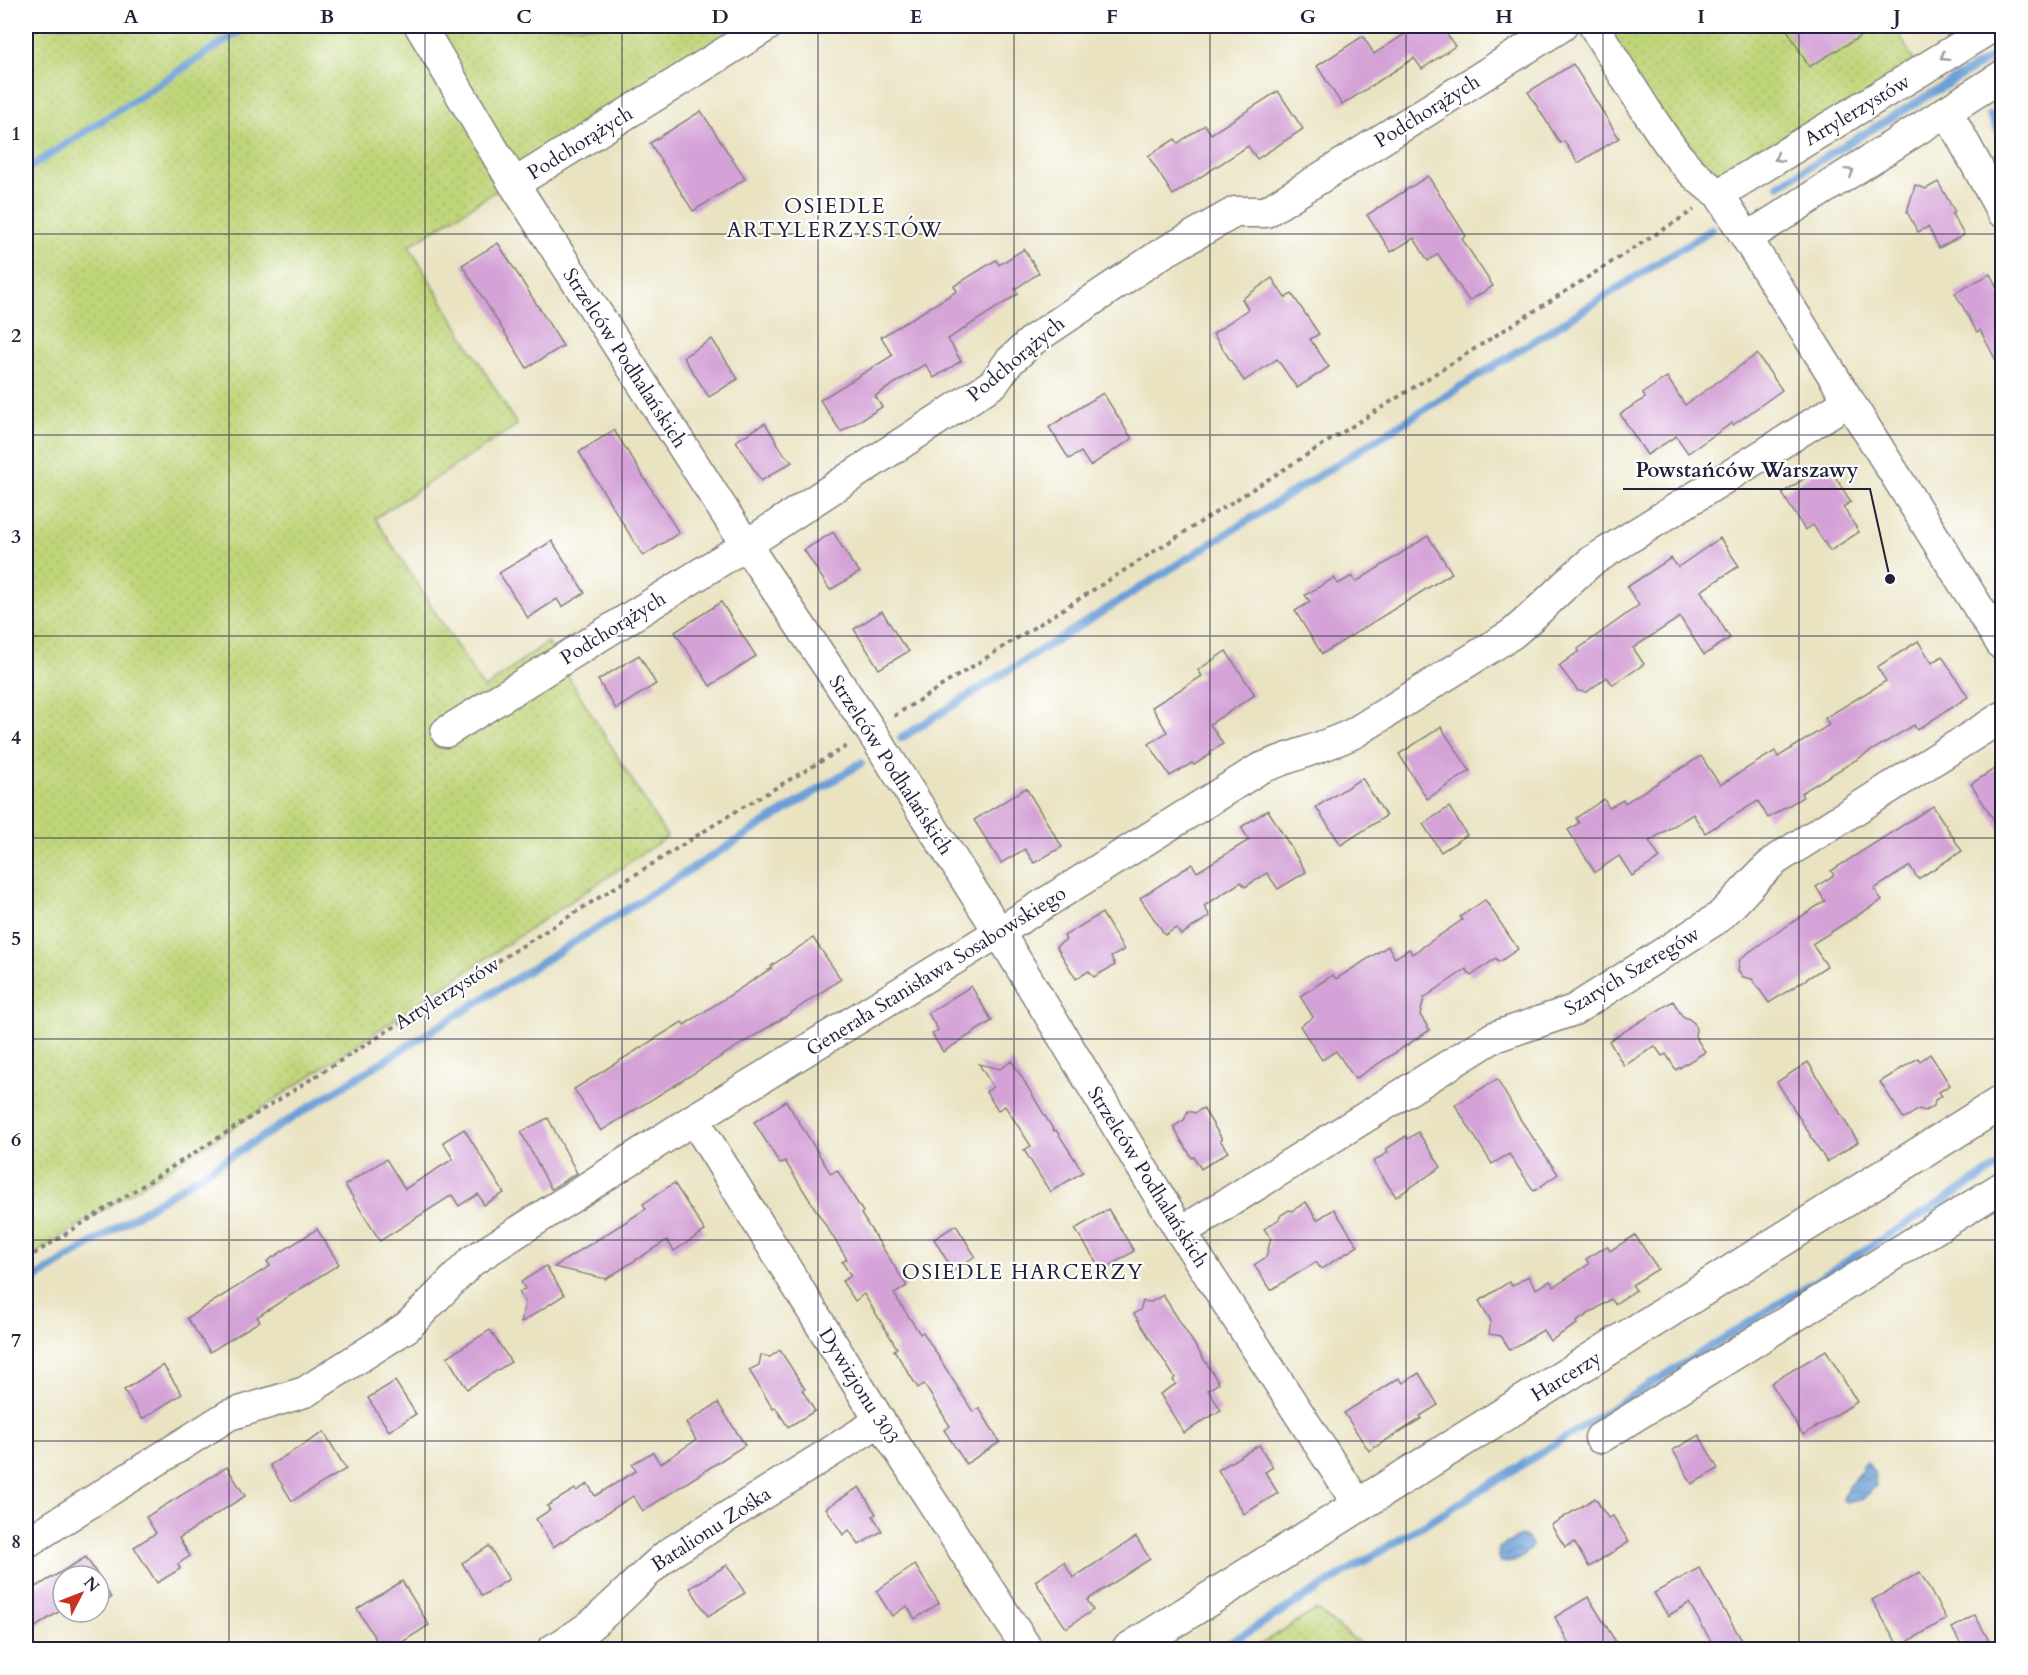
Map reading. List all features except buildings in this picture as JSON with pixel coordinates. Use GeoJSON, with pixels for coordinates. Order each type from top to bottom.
{"type":"FeatureCollection","features":[{"type":"Feature","properties":{"kind":"street","name":"Strzelców Podhalańskich"},"geometry":{"type":"LineString","coordinates":[[420,26],[514,184],[746,545],[871,731],[999,932],[1181,1232],[1359,1506]]}},
{"type":"Feature","properties":{"kind":"street","name":"Podchorążych"},"geometry":{"type":"LineString","coordinates":[[514,184],[767,26]]}},
{"type":"Feature","properties":{"kind":"street","name":"Podchorążych"},"geometry":{"type":"LineString","coordinates":[[446,732],[746,545],[994,383],[1009,362],[1033,340],[1134,271],[1235,212],[1266,212],[1562,26]]}},
{"type":"Feature","properties":{"kind":"street"},"geometry":{"type":"LineString","coordinates":[[1594,26],[1675,155],[1703,184],[1719,194],[2002,645]]}},
{"type":"Feature","properties":{"kind":"street","name":"Artylerzystów"},"geometry":{"type":"LineString","coordinates":[[1719,194],[1994,26]]}},
{"type":"Feature","properties":{"kind":"street"},"geometry":{"type":"LineString","coordinates":[[1747,238],[2002,76]]}},
{"type":"Feature","properties":{"kind":"street"},"geometry":{"type":"LineString","coordinates":[[1947,111],[2002,212]]}},
{"type":"Feature","properties":{"kind":"street","name":"Generała Stanisława Sosabowskiego"},"geometry":{"type":"LineString","coordinates":[[26,1543],[229,1415],[305,1392],[407,1327],[472,1261],[694,1119],[1259,769],[1327,746],[1354,733],[1512,634],[1536,614],[1565,582],[1592,561],[1849,401]]}},
{"type":"Feature","properties":{"kind":"street","name":"Szarych Szeregów"},"geometry":{"type":"LineString","coordinates":[[1181,1232],[1494,1037],[1574,1010],[1718,918],[1777,859],[2002,717]]}},
{"type":"Feature","properties":{"kind":"street","name":"Harcerzy"},"geometry":{"type":"LineString","coordinates":[[1128,1650],[2002,1102]]}},
{"type":"Feature","properties":{"kind":"street","name":"Dywizjonu 303"},"geometry":{"type":"LineString","coordinates":[[694,1119],[880,1421],[1028,1650]]}},
{"type":"Feature","properties":{"kind":"street"},"geometry":{"type":"LineString","coordinates":[[1600,1438],[2002,1187]]}},
{"type":"Feature","properties":{"kind":"street","name":"Batalionu Zośka"},"geometry":{"type":"LineString","coordinates":[[552,1650],[600,1618],[646,1572],[668,1554],[880,1421]]}},
{"type":"Feature","properties":{"kind":"path","name":"Artylerzystów"},"geometry":{"type":"LineString","coordinates":[[26,1258],[733,813],[871,731],[1719,194]]}},
{"type":"Feature","properties":{"kind":"green space"},"geometry":{"type":"Polygon","coordinates":[[[26,26],[757,26],[409,246],[517,425],[375,518],[484,689],[547,642],[667,837],[231,1129],[26,1259],[26,26]]]}},
{"type":"Feature","properties":{"kind":"green space"},"geometry":{"type":"Polygon","coordinates":[[[1607,26],[1895,26],[1918,69],[1697,187],[1607,26]]]}},
{"type":"Feature","properties":{"kind":"green space"},"geometry":{"type":"Polygon","coordinates":[[[1316,1610],[1367,1649],[1253,1649],[1316,1610]]]}},
{"type":"Feature","properties":{"kind":"water"},"geometry":{"type":"Polygon","coordinates":[[[1867,1462],[1874,1472],[1876,1485],[1864,1499],[1846,1503],[1843,1499],[1846,1493],[1862,1471],[1862,1465],[1867,1462]]]}},
{"type":"Feature","properties":{"kind":"water"},"geometry":{"type":"Polygon","coordinates":[[[1525,1536],[1532,1546],[1526,1554],[1515,1561],[1501,1562],[1498,1555],[1499,1548],[1518,1537],[1525,1536]]]}},
{"type":"Feature","properties":{"kind":"waterway"},"geometry":{"type":"LineString","coordinates":[[26,170],[248,26]]}},
{"type":"Feature","properties":{"kind":"waterway"},"geometry":{"type":"LineString","coordinates":[[1939,26],[1944,35]]}},
{"type":"Feature","properties":{"kind":"waterway"},"geometry":{"type":"LineString","coordinates":[[1779,185],[2002,51]]}},
{"type":"Feature","properties":{"kind":"waterway"},"geometry":{"type":"LineString","coordinates":[[1990,115],[2002,138]]}},
{"type":"Feature","properties":{"kind":"waterway"},"geometry":{"type":"LineString","coordinates":[[901,738],[1712,229]]}},
{"type":"Feature","properties":{"kind":"waterway"},"geometry":{"type":"LineString","coordinates":[[26,1284],[861,763]]}},
{"type":"Feature","properties":{"kind":"waterway"},"geometry":{"type":"LineString","coordinates":[[1218,1650],[1504,1476],[2002,1164]]}},
{"type":"Feature","properties":{"kind":"place","name":"Powstańców Warszawy"},"geometry":{"type":"Point","coordinates":[1890,579]}},
{"type":"Feature","properties":{"kind":"district","name":"OSIEDLE ARTYLERZYSTÓW"},"geometry":{"type":"Point","coordinates":[835,218]}},
{"type":"Feature","properties":{"kind":"district","name":"OSIEDLE HARCERZY"},"geometry":{"type":"Point","coordinates":[1023,1272]}}]}
